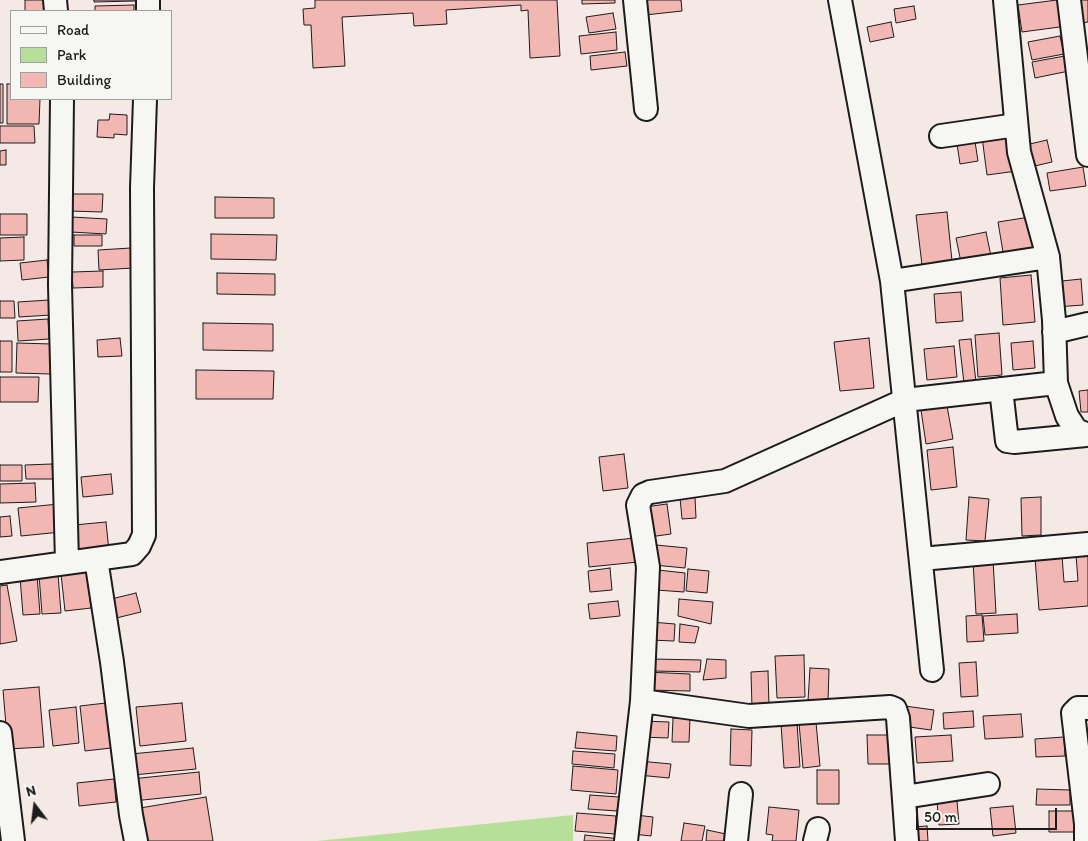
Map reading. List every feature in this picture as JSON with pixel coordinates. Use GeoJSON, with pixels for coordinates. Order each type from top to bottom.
{"type":"FeatureCollection","features":[{"type":"Feature","properties":{"kind":"street"},"geometry":{"type":"LineString","coordinates":[[636,0],[646,109]]}},
{"type":"Feature","properties":{"kind":"street"},"geometry":{"type":"LineString","coordinates":[[840,0],[892,281],[932,670]]}},
{"type":"Feature","properties":{"kind":"street"},"geometry":{"type":"LineString","coordinates":[[1005,0],[1019,152],[1048,257],[1056,382],[1067,416],[1076,430],[1087,435]]}},
{"type":"Feature","properties":{"kind":"street"},"geometry":{"type":"LineString","coordinates":[[1069,0],[1088,155]]}},
{"type":"Feature","properties":{"kind":"street"},"geometry":{"type":"LineString","coordinates":[[62,100],[60,285],[67,563]]}},
{"type":"Feature","properties":{"kind":"street"},"geometry":{"type":"LineString","coordinates":[[0,572],[132,554],[139,546],[144,535],[142,188],[145,100]]}},
{"type":"Feature","properties":{"kind":"street"},"geometry":{"type":"LineString","coordinates":[[941,136],[1016,125]]}},
{"type":"Feature","properties":{"kind":"street"},"geometry":{"type":"LineString","coordinates":[[892,281],[1048,257]]}},
{"type":"Feature","properties":{"kind":"street"},"geometry":{"type":"LineString","coordinates":[[1054,332],[1088,324]]}},
{"type":"Feature","properties":{"kind":"street"},"geometry":{"type":"LineString","coordinates":[[626,841],[642,701],[648,567],[638,505],[643,495],[650,492],[725,481],[905,400],[1056,382]]}},
{"type":"Feature","properties":{"kind":"street"},"geometry":{"type":"LineString","coordinates":[[1001,389],[1008,441],[1087,435]]}},
{"type":"Feature","properties":{"kind":"street"},"geometry":{"type":"LineString","coordinates":[[921,559],[1088,544]]}},
{"type":"Feature","properties":{"kind":"street"},"geometry":{"type":"LineString","coordinates":[[96,559],[136,841]]}},
{"type":"Feature","properties":{"kind":"street"},"geometry":{"type":"LineString","coordinates":[[642,701],[749,716],[890,707],[895,709],[898,718],[907,841]]}},
{"type":"Feature","properties":{"kind":"street"},"geometry":{"type":"LineString","coordinates":[[1086,841],[1086,824],[1073,713],[1078,708],[1088,708]]}},
{"type":"Feature","properties":{"kind":"street"},"geometry":{"type":"LineString","coordinates":[[0,733],[13,841]]}},
{"type":"Feature","properties":{"kind":"street"},"geometry":{"type":"LineString","coordinates":[[904,797],[988,784]]}},
{"type":"Feature","properties":{"kind":"street"},"geometry":{"type":"LineString","coordinates":[[736,841],[741,794]]}},
{"type":"Feature","properties":{"kind":"green space"},"geometry":{"type":"Polygon","coordinates":[[[573,815],[573,841],[317,841],[573,815]]]}},
{"type":"Feature","properties":{"kind":"building"},"geometry":{"type":"Polygon","coordinates":[[[25,0],[43,0],[44,10],[25,10],[25,0]]]}},
{"type":"Feature","properties":{"kind":"building"},"geometry":{"type":"Polygon","coordinates":[[[94,0],[136,0],[136,1],[94,2],[94,0]]]}},
{"type":"Feature","properties":{"kind":"building"},"geometry":{"type":"Polygon","coordinates":[[[315,0],[557,0],[560,56],[530,58],[528,10],[521,11],[521,5],[446,10],[447,24],[414,26],[413,13],[342,17],[345,66],[313,68],[311,25],[304,25],[303,9],[315,8],[315,0]]]}},
{"type":"Feature","properties":{"kind":"building"},"geometry":{"type":"Polygon","coordinates":[[[582,0],[615,0],[615,3],[582,4],[582,0]]]}},
{"type":"Feature","properties":{"kind":"building"},"geometry":{"type":"Polygon","coordinates":[[[644,0],[681,0],[682,11],[645,15],[644,0]]]}},
{"type":"Feature","properties":{"kind":"building"},"geometry":{"type":"Polygon","coordinates":[[[1063,0],[1067,26],[1022,32],[1018,5],[1063,0]]]}},
{"type":"Feature","properties":{"kind":"building"},"geometry":{"type":"Polygon","coordinates":[[[1078,0],[1088,0],[1088,22],[1082,23],[1078,0]]]}},
{"type":"Feature","properties":{"kind":"building"},"geometry":{"type":"Polygon","coordinates":[[[134,5],[134,10],[95,10],[95,6],[134,5]]]}},
{"type":"Feature","properties":{"kind":"building"},"geometry":{"type":"Polygon","coordinates":[[[914,6],[916,19],[896,23],[894,9],[914,6]]]}},
{"type":"Feature","properties":{"kind":"building"},"geometry":{"type":"Polygon","coordinates":[[[613,13],[616,29],[589,33],[586,17],[613,13]]]}},
{"type":"Feature","properties":{"kind":"building"},"geometry":{"type":"Polygon","coordinates":[[[891,22],[894,37],[870,42],[867,27],[891,22]]]}},
{"type":"Feature","properties":{"kind":"building"},"geometry":{"type":"Polygon","coordinates":[[[616,32],[617,50],[581,54],[579,36],[616,32]]]}},
{"type":"Feature","properties":{"kind":"building"},"geometry":{"type":"Polygon","coordinates":[[[1060,36],[1064,54],[1032,60],[1028,42],[1060,36]]]}},
{"type":"Feature","properties":{"kind":"building"},"geometry":{"type":"Polygon","coordinates":[[[625,52],[627,66],[591,70],[590,56],[625,52]]]}},
{"type":"Feature","properties":{"kind":"building"},"geometry":{"type":"Polygon","coordinates":[[[1065,56],[1069,71],[1035,78],[1032,62],[1065,56]]]}},
{"type":"Feature","properties":{"kind":"building"},"geometry":{"type":"Polygon","coordinates":[[[0,84],[3,84],[3,123],[0,123],[0,84]]]}},
{"type":"Feature","properties":{"kind":"building"},"geometry":{"type":"Polygon","coordinates":[[[7,84],[10,84],[10,100],[40,100],[39,124],[7,124],[7,84]]]}},
{"type":"Feature","properties":{"kind":"building"},"geometry":{"type":"Polygon","coordinates":[[[110,114],[127,115],[127,135],[114,134],[114,138],[97,137],[98,120],[109,120],[110,114]]]}},
{"type":"Feature","properties":{"kind":"building"},"geometry":{"type":"Polygon","coordinates":[[[0,126],[34,126],[35,143],[0,143],[0,126]]]}},
{"type":"Feature","properties":{"kind":"building"},"geometry":{"type":"Polygon","coordinates":[[[1011,133],[1017,171],[987,175],[982,137],[1011,133]]]}},
{"type":"Feature","properties":{"kind":"building"},"geometry":{"type":"Polygon","coordinates":[[[974,135],[978,161],[960,164],[956,137],[974,135]]]}},
{"type":"Feature","properties":{"kind":"building"},"geometry":{"type":"Polygon","coordinates":[[[1047,140],[1052,162],[1026,168],[1021,146],[1047,140]]]}},
{"type":"Feature","properties":{"kind":"building"},"geometry":{"type":"Polygon","coordinates":[[[6,150],[6,165],[0,165],[0,151],[6,150]]]}},
{"type":"Feature","properties":{"kind":"building"},"geometry":{"type":"Polygon","coordinates":[[[1083,167],[1086,186],[1050,191],[1047,173],[1083,167]]]}},
{"type":"Feature","properties":{"kind":"building"},"geometry":{"type":"Polygon","coordinates":[[[71,194],[103,194],[102,212],[70,211],[71,194]]]}},
{"type":"Feature","properties":{"kind":"building"},"geometry":{"type":"Polygon","coordinates":[[[215,197],[274,198],[274,218],[215,218],[215,197]]]}},
{"type":"Feature","properties":{"kind":"building"},"geometry":{"type":"Polygon","coordinates":[[[947,212],[952,261],[922,265],[916,215],[947,212]]]}},
{"type":"Feature","properties":{"kind":"building"},"geometry":{"type":"Polygon","coordinates":[[[0,214],[27,214],[27,235],[0,235],[0,214]]]}},
{"type":"Feature","properties":{"kind":"building"},"geometry":{"type":"Polygon","coordinates":[[[72,217],[107,219],[106,234],[71,232],[72,217]]]}},
{"type":"Feature","properties":{"kind":"building"},"geometry":{"type":"Polygon","coordinates":[[[1030,217],[1037,252],[1004,258],[998,222],[1030,217]]]}},
{"type":"Feature","properties":{"kind":"building"},"geometry":{"type":"Polygon","coordinates":[[[986,232],[992,261],[962,267],[956,238],[986,232]]]}},
{"type":"Feature","properties":{"kind":"building"},"geometry":{"type":"Polygon","coordinates":[[[211,234],[277,235],[276,260],[211,259],[211,234]]]}},
{"type":"Feature","properties":{"kind":"building"},"geometry":{"type":"Polygon","coordinates":[[[74,235],[102,235],[102,246],[74,246],[74,235]]]}},
{"type":"Feature","properties":{"kind":"building"},"geometry":{"type":"Polygon","coordinates":[[[24,237],[24,260],[0,261],[0,238],[24,237]]]}},
{"type":"Feature","properties":{"kind":"building"},"geometry":{"type":"Polygon","coordinates":[[[131,248],[133,268],[99,270],[98,250],[131,248]]]}},
{"type":"Feature","properties":{"kind":"building"},"geometry":{"type":"Polygon","coordinates":[[[47,260],[49,277],[22,280],[20,263],[47,260]]]}},
{"type":"Feature","properties":{"kind":"building"},"geometry":{"type":"Polygon","coordinates":[[[103,271],[103,287],[73,288],[72,272],[103,271]]]}},
{"type":"Feature","properties":{"kind":"building"},"geometry":{"type":"Polygon","coordinates":[[[217,273],[275,274],[275,295],[217,294],[217,273]]]}},
{"type":"Feature","properties":{"kind":"building"},"geometry":{"type":"Polygon","coordinates":[[[1031,275],[1035,322],[1003,325],[1000,278],[1031,275]]]}},
{"type":"Feature","properties":{"kind":"building"},"geometry":{"type":"Polygon","coordinates":[[[1081,279],[1083,305],[1056,307],[1062,293],[1062,281],[1081,279]]]}},
{"type":"Feature","properties":{"kind":"building"},"geometry":{"type":"Polygon","coordinates":[[[961,292],[963,321],[936,323],[934,294],[961,292]]]}},
{"type":"Feature","properties":{"kind":"building"},"geometry":{"type":"Polygon","coordinates":[[[49,300],[51,315],[19,317],[18,302],[49,300]]]}},
{"type":"Feature","properties":{"kind":"building"},"geometry":{"type":"Polygon","coordinates":[[[0,301],[14,301],[15,318],[0,318],[0,301]]]}},
{"type":"Feature","properties":{"kind":"building"},"geometry":{"type":"Polygon","coordinates":[[[48,319],[49,339],[18,341],[17,321],[48,319]]]}},
{"type":"Feature","properties":{"kind":"building"},"geometry":{"type":"Polygon","coordinates":[[[203,323],[273,324],[273,351],[203,350],[203,323]]]}},
{"type":"Feature","properties":{"kind":"building"},"geometry":{"type":"Polygon","coordinates":[[[999,333],[1002,375],[978,377],[975,335],[999,333]]]}},
{"type":"Feature","properties":{"kind":"building"},"geometry":{"type":"Polygon","coordinates":[[[120,338],[122,356],[98,357],[97,340],[120,338]]]}},
{"type":"Feature","properties":{"kind":"building"},"geometry":{"type":"Polygon","coordinates":[[[869,338],[874,388],[840,391],[834,342],[869,338]]]}},
{"type":"Feature","properties":{"kind":"building"},"geometry":{"type":"Polygon","coordinates":[[[971,339],[976,382],[964,383],[959,340],[971,339]]]}},
{"type":"Feature","properties":{"kind":"building"},"geometry":{"type":"Polygon","coordinates":[[[0,341],[12,341],[12,372],[0,372],[0,341]]]}},
{"type":"Feature","properties":{"kind":"building"},"geometry":{"type":"Polygon","coordinates":[[[1033,341],[1035,368],[1013,370],[1011,343],[1033,341]]]}},
{"type":"Feature","properties":{"kind":"building"},"geometry":{"type":"Polygon","coordinates":[[[17,343],[52,344],[51,374],[16,373],[17,343]]]}},
{"type":"Feature","properties":{"kind":"building"},"geometry":{"type":"Polygon","coordinates":[[[954,346],[957,377],[927,380],[924,349],[954,346]]]}},
{"type":"Feature","properties":{"kind":"building"},"geometry":{"type":"Polygon","coordinates":[[[196,370],[274,371],[273,399],[196,399],[196,370]]]}},
{"type":"Feature","properties":{"kind":"building"},"geometry":{"type":"Polygon","coordinates":[[[0,377],[39,377],[38,402],[0,402],[0,377]]]}},
{"type":"Feature","properties":{"kind":"building"},"geometry":{"type":"Polygon","coordinates":[[[1088,390],[1088,412],[1081,412],[1079,391],[1088,390]]]}},
{"type":"Feature","properties":{"kind":"building"},"geometry":{"type":"Polygon","coordinates":[[[947,406],[953,439],[926,444],[921,410],[947,406]]]}},
{"type":"Feature","properties":{"kind":"building"},"geometry":{"type":"Polygon","coordinates":[[[953,447],[957,487],[931,490],[927,450],[953,447]]]}},
{"type":"Feature","properties":{"kind":"building"},"geometry":{"type":"Polygon","coordinates":[[[624,454],[628,488],[603,491],[599,457],[624,454]]]}},
{"type":"Feature","properties":{"kind":"building"},"geometry":{"type":"Polygon","coordinates":[[[52,464],[53,479],[26,479],[25,465],[52,464]]]}},
{"type":"Feature","properties":{"kind":"building"},"geometry":{"type":"Polygon","coordinates":[[[0,465],[22,465],[22,481],[0,481],[0,465]]]}},
{"type":"Feature","properties":{"kind":"building"},"geometry":{"type":"Polygon","coordinates":[[[111,474],[113,494],[83,497],[81,477],[111,474]]]}},
{"type":"Feature","properties":{"kind":"building"},"geometry":{"type":"Polygon","coordinates":[[[35,483],[36,502],[0,503],[0,484],[35,483]]]}},
{"type":"Feature","properties":{"kind":"building"},"geometry":{"type":"Polygon","coordinates":[[[695,497],[696,518],[682,519],[680,498],[695,497]]]}},
{"type":"Feature","properties":{"kind":"building"},"geometry":{"type":"Polygon","coordinates":[[[969,497],[989,499],[985,541],[966,540],[969,497]]]}},
{"type":"Feature","properties":{"kind":"building"},"geometry":{"type":"Polygon","coordinates":[[[1041,497],[1041,535],[1022,536],[1021,498],[1041,497]]]}},
{"type":"Feature","properties":{"kind":"building"},"geometry":{"type":"Polygon","coordinates":[[[59,504],[61,532],[21,536],[18,508],[59,504]]]}},
{"type":"Feature","properties":{"kind":"building"},"geometry":{"type":"Polygon","coordinates":[[[667,504],[671,534],[649,537],[645,507],[667,504]]]}},
{"type":"Feature","properties":{"kind":"building"},"geometry":{"type":"Polygon","coordinates":[[[10,516],[12,536],[0,537],[0,517],[10,516]]]}},
{"type":"Feature","properties":{"kind":"building"},"geometry":{"type":"Polygon","coordinates":[[[106,522],[109,551],[77,554],[74,525],[106,522]]]}},
{"type":"Feature","properties":{"kind":"building"},"geometry":{"type":"Polygon","coordinates":[[[635,538],[638,562],[589,567],[587,543],[635,538]]]}},
{"type":"Feature","properties":{"kind":"building"},"geometry":{"type":"Polygon","coordinates":[[[656,545],[687,548],[685,568],[654,565],[656,545]]]}},
{"type":"Feature","properties":{"kind":"building"},"geometry":{"type":"Polygon","coordinates":[[[1088,554],[1088,606],[1039,610],[1035,558],[1062,556],[1064,582],[1078,581],[1076,555],[1088,554]]]}},
{"type":"Feature","properties":{"kind":"building"},"geometry":{"type":"Polygon","coordinates":[[[993,560],[996,613],[976,614],[973,561],[993,560]]]}},
{"type":"Feature","properties":{"kind":"building"},"geometry":{"type":"Polygon","coordinates":[[[610,568],[612,590],[590,592],[588,571],[610,568]]]}},
{"type":"Feature","properties":{"kind":"building"},"geometry":{"type":"Polygon","coordinates":[[[688,569],[709,571],[707,593],[686,591],[688,569]]]}},
{"type":"Feature","properties":{"kind":"building"},"geometry":{"type":"Polygon","coordinates":[[[658,570],[685,573],[684,592],[656,590],[658,570]]]}},
{"type":"Feature","properties":{"kind":"building"},"geometry":{"type":"Polygon","coordinates":[[[86,571],[91,608],[65,611],[61,574],[86,571]]]}},
{"type":"Feature","properties":{"kind":"building"},"geometry":{"type":"Polygon","coordinates":[[[58,574],[61,613],[42,614],[39,575],[58,574]]]}},
{"type":"Feature","properties":{"kind":"building"},"geometry":{"type":"Polygon","coordinates":[[[37,575],[40,614],[23,615],[20,577],[37,575]]]}},
{"type":"Feature","properties":{"kind":"building"},"geometry":{"type":"Polygon","coordinates":[[[7,585],[17,641],[0,644],[0,586],[7,585]]]}},
{"type":"Feature","properties":{"kind":"building"},"geometry":{"type":"Polygon","coordinates":[[[136,593],[141,612],[112,619],[107,600],[136,593]]]}},
{"type":"Feature","properties":{"kind":"building"},"geometry":{"type":"Polygon","coordinates":[[[679,599],[713,602],[711,624],[678,616],[679,599]]]}},
{"type":"Feature","properties":{"kind":"building"},"geometry":{"type":"Polygon","coordinates":[[[618,601],[620,616],[590,619],[588,604],[618,601]]]}},
{"type":"Feature","properties":{"kind":"building"},"geometry":{"type":"Polygon","coordinates":[[[1017,614],[1018,633],[985,635],[983,616],[1017,614]]]}},
{"type":"Feature","properties":{"kind":"building"},"geometry":{"type":"Polygon","coordinates":[[[982,615],[984,641],[967,642],[966,616],[982,615]]]}},
{"type":"Feature","properties":{"kind":"building"},"geometry":{"type":"Polygon","coordinates":[[[651,622],[675,624],[674,641],[650,640],[651,622]]]}},
{"type":"Feature","properties":{"kind":"building"},"geometry":{"type":"Polygon","coordinates":[[[680,624],[699,627],[695,643],[679,642],[680,624]]]}},
{"type":"Feature","properties":{"kind":"building"},"geometry":{"type":"Polygon","coordinates":[[[804,655],[805,697],[777,698],[775,656],[804,655]]]}},
{"type":"Feature","properties":{"kind":"building"},"geometry":{"type":"Polygon","coordinates":[[[652,659],[701,660],[700,672],[652,671],[652,659]]]}},
{"type":"Feature","properties":{"kind":"building"},"geometry":{"type":"Polygon","coordinates":[[[707,659],[726,660],[726,678],[703,680],[707,659]]]}},
{"type":"Feature","properties":{"kind":"building"},"geometry":{"type":"Polygon","coordinates":[[[976,662],[978,696],[961,697],[959,663],[976,662]]]}},
{"type":"Feature","properties":{"kind":"building"},"geometry":{"type":"Polygon","coordinates":[[[810,668],[829,669],[828,702],[808,701],[810,668]]]}},
{"type":"Feature","properties":{"kind":"building"},"geometry":{"type":"Polygon","coordinates":[[[768,671],[769,707],[752,708],[751,672],[768,671]]]}},
{"type":"Feature","properties":{"kind":"building"},"geometry":{"type":"Polygon","coordinates":[[[646,672],[690,674],[690,691],[645,690],[646,672]]]}},
{"type":"Feature","properties":{"kind":"building"},"geometry":{"type":"Polygon","coordinates":[[[39,687],[44,747],[8,749],[3,690],[39,687]]]}},
{"type":"Feature","properties":{"kind":"building"},"geometry":{"type":"Polygon","coordinates":[[[106,703],[111,748],[85,751],[80,706],[106,703]]]}},
{"type":"Feature","properties":{"kind":"building"},"geometry":{"type":"Polygon","coordinates":[[[182,703],[186,741],[140,746],[136,707],[182,703]]]}},
{"type":"Feature","properties":{"kind":"building"},"geometry":{"type":"Polygon","coordinates":[[[905,706],[934,710],[931,730],[902,726],[905,706]]]}},
{"type":"Feature","properties":{"kind":"building"},"geometry":{"type":"Polygon","coordinates":[[[76,707],[79,743],[53,746],[49,710],[76,707]]]}},
{"type":"Feature","properties":{"kind":"building"},"geometry":{"type":"Polygon","coordinates":[[[973,711],[974,727],[944,729],[943,713],[973,711]]]}},
{"type":"Feature","properties":{"kind":"building"},"geometry":{"type":"Polygon","coordinates":[[[1021,714],[1023,737],[985,739],[983,716],[1021,714]]]}},
{"type":"Feature","properties":{"kind":"building"},"geometry":{"type":"Polygon","coordinates":[[[673,718],[690,718],[689,742],[672,742],[673,718]]]}},
{"type":"Feature","properties":{"kind":"building"},"geometry":{"type":"Polygon","coordinates":[[[642,721],[669,722],[668,738],[641,737],[642,721]]]}},
{"type":"Feature","properties":{"kind":"building"},"geometry":{"type":"Polygon","coordinates":[[[816,722],[820,766],[803,768],[799,723],[816,722]]]}},
{"type":"Feature","properties":{"kind":"building"},"geometry":{"type":"Polygon","coordinates":[[[797,723],[800,767],[784,768],[781,724],[797,723]]]}},
{"type":"Feature","properties":{"kind":"building"},"geometry":{"type":"Polygon","coordinates":[[[731,729],[752,730],[751,766],[730,765],[731,729]]]}},
{"type":"Feature","properties":{"kind":"building"},"geometry":{"type":"Polygon","coordinates":[[[577,732],[617,736],[616,751],[575,748],[577,732]]]}},
{"type":"Feature","properties":{"kind":"building"},"geometry":{"type":"Polygon","coordinates":[[[867,735],[890,735],[891,764],[868,764],[867,735]]]}},
{"type":"Feature","properties":{"kind":"building"},"geometry":{"type":"Polygon","coordinates":[[[951,735],[953,761],[917,763],[915,737],[951,735]]]}},
{"type":"Feature","properties":{"kind":"building"},"geometry":{"type":"Polygon","coordinates":[[[1064,737],[1065,756],[1036,757],[1035,739],[1064,737]]]}},
{"type":"Feature","properties":{"kind":"building"},"geometry":{"type":"Polygon","coordinates":[[[193,748],[196,769],[133,775],[131,754],[193,748]]]}},
{"type":"Feature","properties":{"kind":"building"},"geometry":{"type":"Polygon","coordinates":[[[573,751],[615,754],[614,768],[572,764],[573,751]]]}},
{"type":"Feature","properties":{"kind":"building"},"geometry":{"type":"Polygon","coordinates":[[[639,761],[671,764],[669,778],[638,775],[639,761]]]}},
{"type":"Feature","properties":{"kind":"building"},"geometry":{"type":"Polygon","coordinates":[[[573,766],[618,770],[616,794],[571,790],[573,766]]]}},
{"type":"Feature","properties":{"kind":"building"},"geometry":{"type":"Polygon","coordinates":[[[817,770],[839,770],[839,804],[817,804],[817,770]]]}},
{"type":"Feature","properties":{"kind":"building"},"geometry":{"type":"Polygon","coordinates":[[[199,772],[201,794],[133,801],[131,779],[199,772]]]}},
{"type":"Feature","properties":{"kind":"building"},"geometry":{"type":"Polygon","coordinates":[[[114,779],[116,802],[79,806],[77,783],[114,779]]]}},
{"type":"Feature","properties":{"kind":"building"},"geometry":{"type":"Polygon","coordinates":[[[1037,789],[1070,790],[1070,805],[1036,805],[1037,789]]]}},
{"type":"Feature","properties":{"kind":"building"},"geometry":{"type":"Polygon","coordinates":[[[590,795],[619,797],[617,811],[588,809],[590,795]]]}},
{"type":"Feature","properties":{"kind":"building"},"geometry":{"type":"Polygon","coordinates":[[[206,797],[213,841],[139,841],[134,809],[206,797]]]}},
{"type":"Feature","properties":{"kind":"building"},"geometry":{"type":"Polygon","coordinates":[[[957,801],[959,824],[939,825],[937,802],[957,801]]]}},
{"type":"Feature","properties":{"kind":"building"},"geometry":{"type":"Polygon","coordinates":[[[1013,806],[1016,833],[993,836],[990,808],[1013,806]]]}},
{"type":"Feature","properties":{"kind":"building"},"geometry":{"type":"Polygon","coordinates":[[[769,807],[799,810],[796,841],[772,841],[773,835],[766,834],[769,807]]]}},
{"type":"Feature","properties":{"kind":"building"},"geometry":{"type":"Polygon","coordinates":[[[1049,811],[1076,811],[1075,832],[1049,832],[1049,811]]]}},
{"type":"Feature","properties":{"kind":"building"},"geometry":{"type":"Polygon","coordinates":[[[577,813],[616,816],[615,834],[575,831],[577,813]]]}},
{"type":"Feature","properties":{"kind":"building"},"geometry":{"type":"Polygon","coordinates":[[[635,815],[653,817],[651,836],[633,834],[635,815]]]}},
{"type":"Feature","properties":{"kind":"building"},"geometry":{"type":"Polygon","coordinates":[[[684,823],[705,826],[702,841],[681,841],[684,823]]]}},
{"type":"Feature","properties":{"kind":"building"},"geometry":{"type":"Polygon","coordinates":[[[927,826],[928,841],[913,841],[912,827],[927,826]]]}},
{"type":"Feature","properties":{"kind":"building"},"geometry":{"type":"Polygon","coordinates":[[[707,830],[726,834],[726,841],[706,841],[707,830]]]}},
{"type":"Feature","properties":{"kind":"building"},"geometry":{"type":"Polygon","coordinates":[[[585,835],[620,839],[620,841],[584,841],[585,835]]]}}]}
